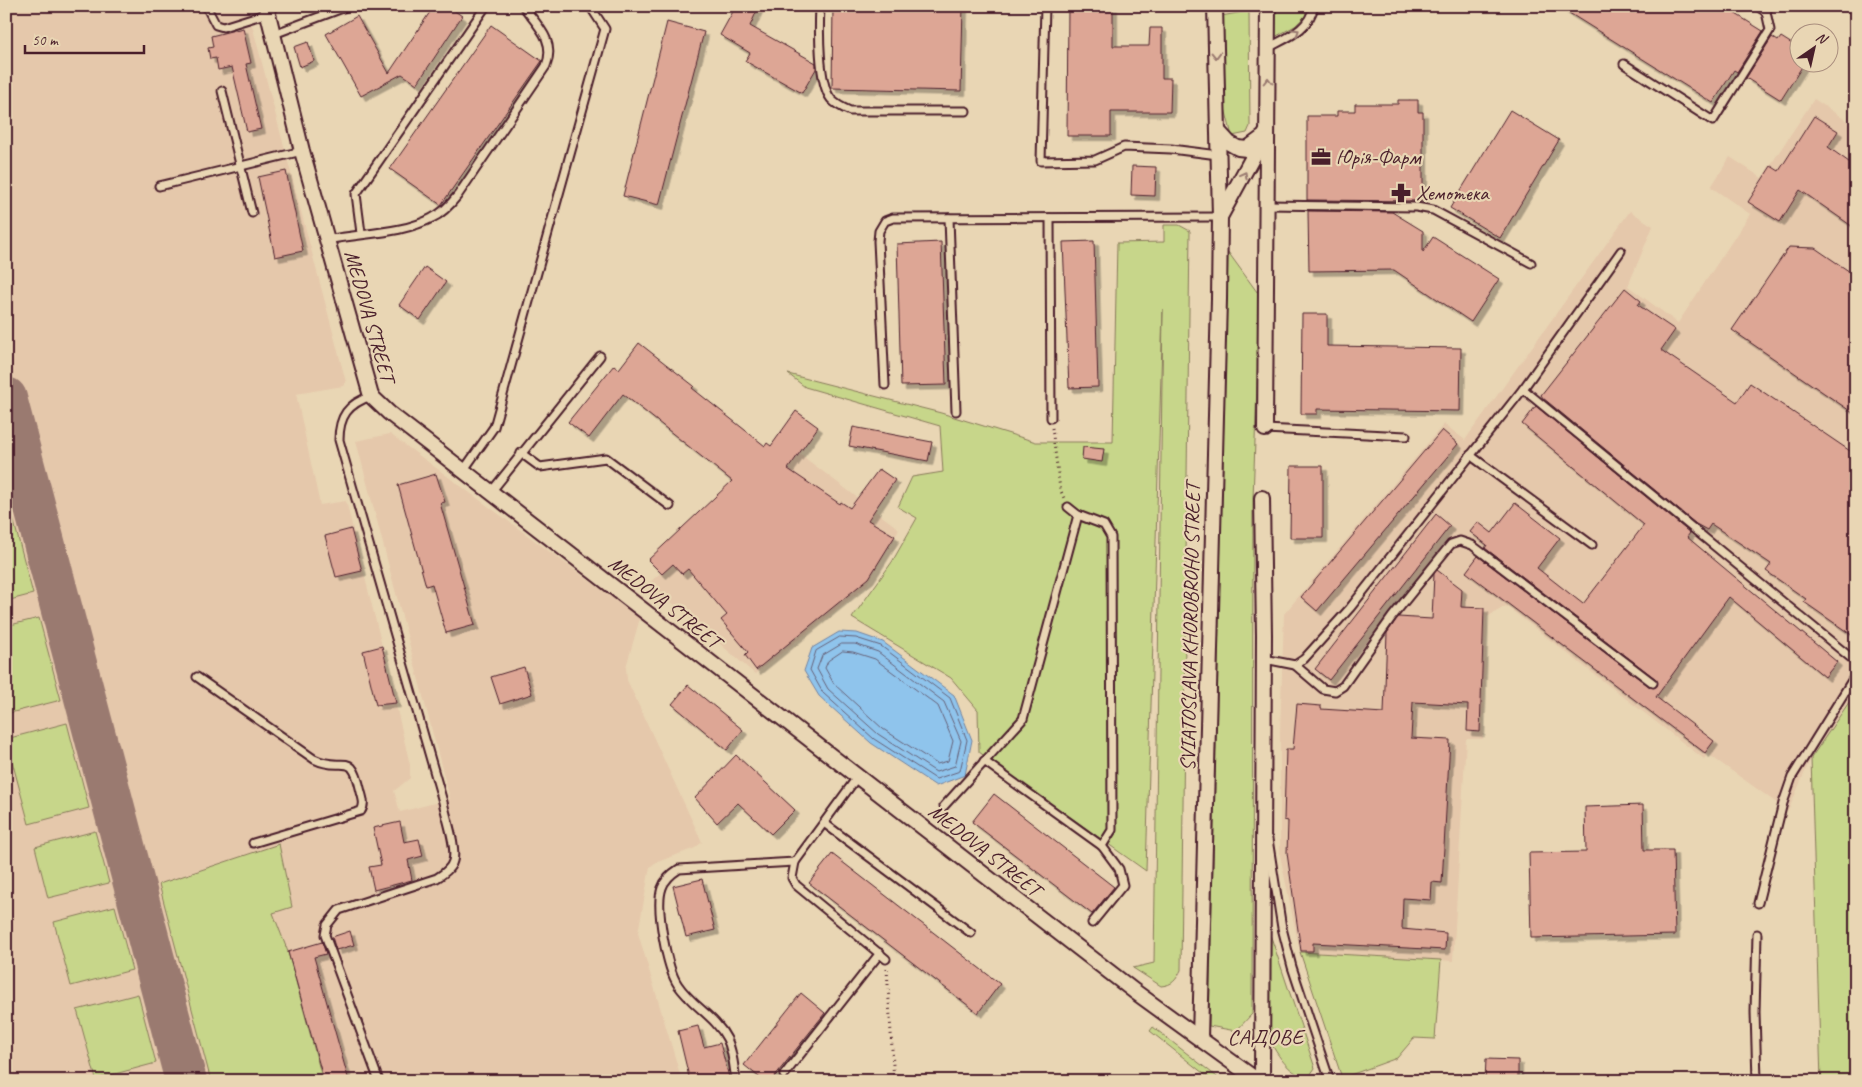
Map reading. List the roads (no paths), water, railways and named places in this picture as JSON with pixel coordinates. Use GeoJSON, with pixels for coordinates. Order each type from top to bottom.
{"type":"FeatureCollection","features":[{"type":"Feature","properties":{"kind":"street","name":"SVIATOSLAVA KHOROBROHO STREET"},"geometry":{"type":"LineString","coordinates":[[1200,1038],[1220,217],[1215,6]]}},
{"type":"Feature","properties":{"kind":"street","name":"SVIATOSLAVA KHOROBROHO STREET"},"geometry":{"type":"LineString","coordinates":[[1265,429],[1268,6]]}},
{"type":"Feature","properties":{"kind":"street","name":"MEDOVA STREET"},"geometry":{"type":"LineString","coordinates":[[267,10],[302,151],[371,396],[389,413],[463,471],[1134,991],[1258,1081]]}},
{"type":"Feature","properties":{"kind":"street","name":"SVIATOSLAVA KHOROBROHO STREET"},"geometry":{"type":"LineString","coordinates":[[1220,217],[1268,130]]}},
{"type":"Feature","properties":{"kind":"street"},"geometry":{"type":"LineString","coordinates":[[1218,131],[1229,143],[1238,148],[1247,149],[1259,142],[1268,130]]}},
{"type":"Feature","properties":{"kind":"street"},"geometry":{"type":"LineString","coordinates":[[1262,498],[1264,660],[1262,1081]]}},
{"type":"Feature","properties":{"kind":"lane"},"geometry":{"type":"LineString","coordinates":[[206,6],[216,25],[223,27],[267,10]]}},
{"type":"Feature","properties":{"kind":"lane"},"geometry":{"type":"LineString","coordinates":[[274,34],[348,6]]}},
{"type":"Feature","properties":{"kind":"lane"},"geometry":{"type":"LineString","coordinates":[[361,233],[356,194],[486,6]]}},
{"type":"Feature","properties":{"kind":"lane"},"geometry":{"type":"LineString","coordinates":[[327,240],[420,224],[433,218],[458,195],[546,66],[551,55],[549,43],[523,6]]}},
{"type":"Feature","properties":{"kind":"lane"},"geometry":{"type":"LineString","coordinates":[[463,471],[494,427],[605,29],[590,6]]}},
{"type":"Feature","properties":{"kind":"lane"},"geometry":{"type":"LineString","coordinates":[[820,6],[819,41],[826,89],[831,99],[840,107],[850,111],[966,111]]}},
{"type":"Feature","properties":{"kind":"lane"},"geometry":{"type":"LineString","coordinates":[[1045,6],[1041,161],[1095,160],[1124,147],[1171,149],[1218,155]]}},
{"type":"Feature","properties":{"kind":"lane"},"geometry":{"type":"LineString","coordinates":[[1268,48],[1302,30],[1310,19],[1314,6]]}},
{"type":"Feature","properties":{"kind":"lane"},"geometry":{"type":"LineString","coordinates":[[1624,64],[1713,121],[1770,30],[1767,9],[1757,6]]}},
{"type":"Feature","properties":{"kind":"lane"},"geometry":{"type":"LineString","coordinates":[[222,91],[252,213]]}},
{"type":"Feature","properties":{"kind":"lane"},"geometry":{"type":"LineString","coordinates":[[160,186],[302,151]]}},
{"type":"Feature","properties":{"kind":"lane"},"geometry":{"type":"LineString","coordinates":[[1267,205],[1416,207],[1433,210],[1531,263]]}},
{"type":"Feature","properties":{"kind":"lane"},"geometry":{"type":"LineString","coordinates":[[885,385],[879,231],[885,221],[893,218],[1220,217]]}},
{"type":"Feature","properties":{"kind":"lane"},"geometry":{"type":"LineString","coordinates":[[949,218],[956,412]]}},
{"type":"Feature","properties":{"kind":"lane"},"geometry":{"type":"LineString","coordinates":[[1050,218],[1051,418]]}},
{"type":"Feature","properties":{"kind":"lane"},"geometry":{"type":"LineString","coordinates":[[1295,665],[1304,659],[1350,608],[1523,389],[1621,251]]}},
{"type":"Feature","properties":{"kind":"lane"},"geometry":{"type":"LineString","coordinates":[[491,492],[600,356]]}},
{"type":"Feature","properties":{"kind":"lane"},"geometry":{"type":"LineString","coordinates":[[1523,389],[1856,662]]}},
{"type":"Feature","properties":{"kind":"lane"},"geometry":{"type":"LineString","coordinates":[[371,396],[358,401],[347,409],[341,419],[339,440],[454,849],[453,861],[447,871],[437,878],[338,910],[327,925],[324,934],[379,1081]]}},
{"type":"Feature","properties":{"kind":"lane"},"geometry":{"type":"LineString","coordinates":[[1265,429],[1406,436]]}},
{"type":"Feature","properties":{"kind":"lane"},"geometry":{"type":"LineString","coordinates":[[521,454],[540,467],[606,458],[670,506]]}},
{"type":"Feature","properties":{"kind":"lane"},"geometry":{"type":"LineString","coordinates":[[1470,454],[1592,545]]}},
{"type":"Feature","properties":{"kind":"lane"},"geometry":{"type":"LineString","coordinates":[[1068,507],[1078,515],[1104,525],[1111,537],[1112,830],[1102,846]]}},
{"type":"Feature","properties":{"kind":"lane"},"geometry":{"type":"LineString","coordinates":[[944,806],[1023,719],[1078,515]]}},
{"type":"Feature","properties":{"kind":"lane"},"geometry":{"type":"LineString","coordinates":[[1264,660],[1295,665],[1324,689],[1335,691],[1343,686],[1392,617],[1445,551],[1451,544],[1460,541],[1472,545],[1654,683]]}},
{"type":"Feature","properties":{"kind":"lane"},"geometry":{"type":"LineString","coordinates":[[1758,903],[1783,803],[1792,778],[1856,674]]}},
{"type":"Feature","properties":{"kind":"lane"},"geometry":{"type":"LineString","coordinates":[[198,677],[314,759],[322,763],[348,764],[356,771],[364,805],[361,811],[253,843]]}},
{"type":"Feature","properties":{"kind":"lane"},"geometry":{"type":"LineString","coordinates":[[984,762],[1102,846],[1118,869],[1123,885],[1092,923]]}},
{"type":"Feature","properties":{"kind":"lane"},"geometry":{"type":"LineString","coordinates":[[858,776],[795,862],[792,878],[796,885],[886,958]]}},
{"type":"Feature","properties":{"kind":"lane"},"geometry":{"type":"LineString","coordinates":[[1263,814],[1285,938],[1330,1081]]}},
{"type":"Feature","properties":{"kind":"lane"},"geometry":{"type":"LineString","coordinates":[[824,823],[971,933]]}},
{"type":"Feature","properties":{"kind":"lane"},"geometry":{"type":"LineString","coordinates":[[736,1081],[728,1041],[718,1024],[677,984],[670,967],[659,901],[662,887],[669,875],[679,869],[795,862]]}},
{"type":"Feature","properties":{"kind":"lane"},"geometry":{"type":"LineString","coordinates":[[1756,934],[1755,1012],[1757,1081]]}},
{"type":"Feature","properties":{"kind":"lane"},"geometry":{"type":"LineString","coordinates":[[784,1075],[880,953]]}},
{"type":"Feature","properties":{"kind":"water"},"geometry":{"type":"Polygon","coordinates":[[[839,632],[857,633],[883,642],[954,695],[972,740],[965,775],[936,786],[871,743],[819,696],[804,671],[812,648],[839,632]]]}},
{"type":"Feature","properties":{"kind":"place","name":"Юрія-Фарм"},"geometry":{"type":"Point","coordinates":[1321,157]}},
{"type":"Feature","properties":{"kind":"place","name":"Хемотека"},"geometry":{"type":"Point","coordinates":[1401,193]}},
{"type":"Feature","properties":{"kind":"district","name":"САДОВЕ"},"geometry":{"type":"Point","coordinates":[1266,1036]}}]}
